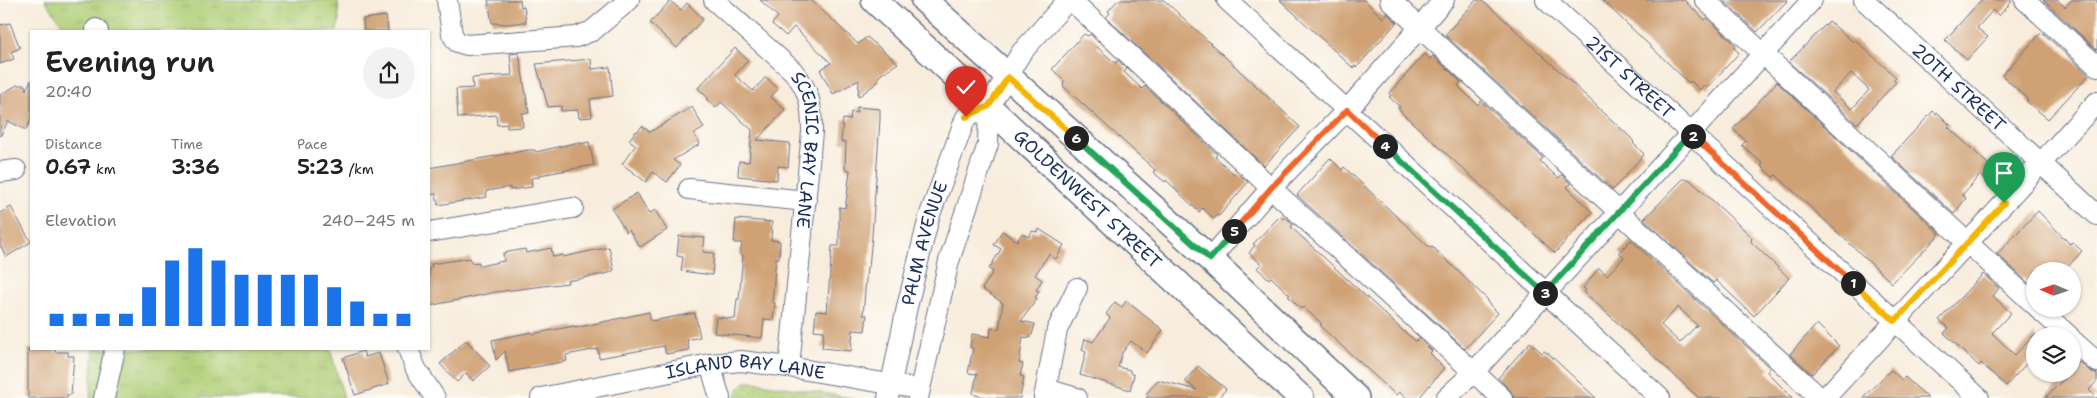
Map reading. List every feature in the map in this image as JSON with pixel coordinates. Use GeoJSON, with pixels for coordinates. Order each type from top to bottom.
{"type":"FeatureCollection","features":[{"type":"Feature","properties":{"kind":"main road","name":"GOLDENWEST STREET"},"geometry":{"type":"LineString","coordinates":[[874,0],[1301,398]]}},
{"type":"Feature","properties":{"kind":"main road","name":"GOLDENWEST STREET"},"geometry":{"type":"LineString","coordinates":[[924,0],[1210,259],[1356,398]]}},
{"type":"Feature","properties":{"kind":"street"},"geometry":{"type":"LineString","coordinates":[[447,0],[452,34],[457,42],[467,45],[576,37],[592,31],[629,0]]}},
{"type":"Feature","properties":{"kind":"street","name":"SCENIC BAY LANE"},"geometry":{"type":"LineString","coordinates":[[714,0],[793,71],[804,84],[809,98],[812,115],[806,201],[789,367]]}},
{"type":"Feature","properties":{"kind":"street"},"geometry":{"type":"LineString","coordinates":[[989,106],[1021,53],[1070,0],[1271,188],[1502,398]]}},
{"type":"Feature","properties":{"kind":"street"},"geometry":{"type":"LineString","coordinates":[[1227,0],[1660,398]]}},
{"type":"Feature","properties":{"kind":"street"},"geometry":{"type":"LineString","coordinates":[[1390,0],[1820,398]]}},
{"type":"Feature","properties":{"kind":"street"},"geometry":{"type":"LineString","coordinates":[[1210,259],[1271,188],[1347,110],[1444,0]]}},
{"type":"Feature","properties":{"kind":"street","name":"21ST STREET"},"geometry":{"type":"LineString","coordinates":[[1546,0],[1979,398]]}},
{"type":"Feature","properties":{"kind":"street"},"geometry":{"type":"LineString","coordinates":[[1705,0],[2026,297]]}},
{"type":"Feature","properties":{"kind":"street"},"geometry":{"type":"LineString","coordinates":[[1446,398],[1474,372],[1812,0]]}},
{"type":"Feature","properties":{"kind":"street","name":"20TH STREET"},"geometry":{"type":"LineString","coordinates":[[1864,0],[2097,215]]}},
{"type":"Feature","properties":{"kind":"street"},"geometry":{"type":"LineString","coordinates":[[2026,0],[2097,66]]}},
{"type":"Feature","properties":{"kind":"street"},"geometry":{"type":"LineString","coordinates":[[1825,398],[2097,102]]}},
{"type":"Feature","properties":{"kind":"street","name":"PALM AVENUE"},"geometry":{"type":"LineString","coordinates":[[889,392],[929,217],[966,117],[989,106],[988,144],[948,261],[918,393]]}},
{"type":"Feature","properties":{"kind":"street"},"geometry":{"type":"LineString","coordinates":[[689,189],[806,201]]}},
{"type":"Feature","properties":{"kind":"street"},"geometry":{"type":"LineString","coordinates":[[430,232],[573,208]]}},
{"type":"Feature","properties":{"kind":"street"},"geometry":{"type":"LineString","coordinates":[[1077,288],[1057,330],[1045,393],[1077,398]]}},
{"type":"Feature","properties":{"kind":"street"},"geometry":{"type":"LineString","coordinates":[[2049,318],[2059,327]]}},
{"type":"Feature","properties":{"kind":"street"},"geometry":{"type":"LineString","coordinates":[[2081,348],[2097,362]]}},
{"type":"Feature","properties":{"kind":"street"},"geometry":{"type":"LineString","coordinates":[[104,398],[114,350]]}},
{"type":"Feature","properties":{"kind":"street"},"geometry":{"type":"LineString","coordinates":[[408,350],[416,369],[435,398]]}},
{"type":"Feature","properties":{"kind":"street","name":"ISLAND BAY LANE"},"geometry":{"type":"LineString","coordinates":[[542,398],[710,364],[740,361],[789,367],[889,392],[918,393]]}},
{"type":"Feature","properties":{"kind":"street"},"geometry":{"type":"LineString","coordinates":[[710,364],[720,398]]}},
{"type":"Feature","properties":{"kind":"green space"},"geometry":{"type":"Polygon","coordinates":[[[45,0],[338,0],[339,22],[337,30],[66,30],[45,0]]]}},
{"type":"Feature","properties":{"kind":"green space"},"geometry":{"type":"Polygon","coordinates":[[[94,350],[330,350],[344,398],[90,398],[94,350]]]}},
{"type":"Feature","properties":{"kind":"green space"},"geometry":{"type":"Polygon","coordinates":[[[745,382],[852,398],[736,398],[738,389],[745,382]]]}},
{"type":"Feature","properties":{"kind":"building"},"geometry":{"type":"Polygon","coordinates":[[[488,0],[520,0],[521,7],[524,6],[526,22],[492,23],[488,0]]]}},
{"type":"Feature","properties":{"kind":"building"},"geometry":{"type":"Polygon","coordinates":[[[760,0],[811,0],[858,44],[867,37],[898,63],[879,76],[878,82],[858,97],[859,80],[833,94],[820,70],[831,63],[794,27],[786,36],[772,24],[778,17],[760,0]]]}},
{"type":"Feature","properties":{"kind":"building"},"geometry":{"type":"Polygon","coordinates":[[[1118,0],[1164,0],[1300,127],[1264,166],[1106,17],[1110,13],[1108,11],[1118,0]]]}},
{"type":"Feature","properties":{"kind":"building"},"geometry":{"type":"Polygon","coordinates":[[[1280,0],[1364,0],[1383,18],[1387,13],[1397,22],[1357,67],[1353,68],[1280,0]]]}},
{"type":"Feature","properties":{"kind":"building"},"geometry":{"type":"Polygon","coordinates":[[[1476,0],[1481,0],[1496,12],[1630,137],[1644,154],[1613,190],[1445,35],[1476,0]]]}},
{"type":"Feature","properties":{"kind":"building"},"geometry":{"type":"Polygon","coordinates":[[[1602,0],[1684,0],[1736,45],[1734,48],[1739,53],[1707,88],[1704,85],[1700,90],[1691,81],[1689,83],[1602,0]]]}},
{"type":"Feature","properties":{"kind":"building"},"geometry":{"type":"Polygon","coordinates":[[[1723,0],[1788,0],[1757,32],[1723,0]]]}},
{"type":"Feature","properties":{"kind":"building"},"geometry":{"type":"Polygon","coordinates":[[[1981,0],[2013,0],[1999,16],[1993,10],[1977,28],[1988,37],[1967,60],[1945,40],[1981,0]]]}},
{"type":"Feature","properties":{"kind":"building"},"geometry":{"type":"Polygon","coordinates":[[[2043,0],[2057,0],[2065,7],[2072,0],[2097,0],[2097,50],[2043,0]]]}},
{"type":"Feature","properties":{"kind":"building"},"geometry":{"type":"Polygon","coordinates":[[[670,1],[681,10],[687,3],[703,19],[677,48],[650,23],[670,1]]]}},
{"type":"Feature","properties":{"kind":"building"},"geometry":{"type":"Polygon","coordinates":[[[386,16],[388,30],[364,30],[363,19],[386,16]]]}},
{"type":"Feature","properties":{"kind":"building"},"geometry":{"type":"Polygon","coordinates":[[[1829,21],[1853,42],[1855,40],[1896,77],[1893,80],[1896,82],[1857,124],[1789,62],[1829,21]],[[1851,73],[1833,92],[1852,109],[1869,90],[1851,73]]]}},
{"type":"Feature","properties":{"kind":"building"},"geometry":{"type":"Polygon","coordinates":[[[10,23],[20,48],[11,52],[14,59],[0,64],[0,25],[10,23]]]}},
{"type":"Feature","properties":{"kind":"building"},"geometry":{"type":"Polygon","coordinates":[[[2042,32],[2089,75],[2048,119],[2026,101],[2028,100],[2002,75],[2042,32]]]}},
{"type":"Feature","properties":{"kind":"building"},"geometry":{"type":"Polygon","coordinates":[[[1084,34],[1088,36],[1090,34],[1100,44],[1097,47],[1115,63],[1118,60],[1127,69],[1124,72],[1142,89],[1145,86],[1217,154],[1215,157],[1235,175],[1237,173],[1248,182],[1219,216],[1217,215],[1214,219],[1202,208],[1199,212],[1166,180],[1165,182],[1153,172],[1155,170],[1063,86],[1064,81],[1052,69],[1084,34]]]}},
{"type":"Feature","properties":{"kind":"building"},"geometry":{"type":"Polygon","coordinates":[[[735,48],[748,60],[735,75],[753,91],[766,77],[778,89],[771,97],[785,110],[757,140],[790,143],[788,167],[778,166],[777,180],[738,176],[739,161],[749,162],[752,130],[721,102],[716,108],[698,88],[735,48]]]}},
{"type":"Feature","properties":{"kind":"building"},"geometry":{"type":"Polygon","coordinates":[[[519,53],[529,113],[522,113],[523,127],[507,128],[507,124],[497,125],[496,115],[458,118],[456,89],[473,88],[472,78],[512,75],[510,54],[519,53]]]}},
{"type":"Feature","properties":{"kind":"building"},"geometry":{"type":"Polygon","coordinates":[[[1425,54],[1430,59],[1433,56],[1461,82],[1458,86],[1478,105],[1481,101],[1543,158],[1540,161],[1558,178],[1562,175],[1571,184],[1567,187],[1592,212],[1555,253],[1403,114],[1398,108],[1400,107],[1389,97],[1391,96],[1389,93],[1425,54]]]}},
{"type":"Feature","properties":{"kind":"building"},"geometry":{"type":"Polygon","coordinates":[[[591,59],[592,69],[610,67],[613,96],[590,99],[592,117],[579,118],[578,110],[561,111],[561,106],[548,107],[536,64],[591,59]]]}},
{"type":"Feature","properties":{"kind":"building"},"geometry":{"type":"Polygon","coordinates":[[[30,82],[30,121],[26,130],[8,121],[0,137],[0,95],[17,85],[25,85],[26,90],[30,82]]]}},
{"type":"Feature","properties":{"kind":"building"},"geometry":{"type":"Polygon","coordinates":[[[1777,82],[1940,234],[1892,283],[1776,175],[1773,177],[1761,166],[1763,164],[1742,145],[1746,141],[1733,129],[1777,82]]]}},
{"type":"Feature","properties":{"kind":"building"},"geometry":{"type":"Polygon","coordinates":[[[692,107],[704,128],[694,134],[700,144],[673,160],[680,165],[667,182],[653,172],[646,182],[622,164],[636,145],[629,140],[642,126],[650,132],[692,107]]]}},
{"type":"Feature","properties":{"kind":"building"},"geometry":{"type":"Polygon","coordinates":[[[857,107],[880,109],[880,119],[872,236],[863,315],[867,315],[865,331],[853,330],[851,351],[822,348],[824,331],[814,330],[816,311],[827,312],[832,246],[839,246],[839,207],[845,208],[847,196],[850,170],[845,169],[846,142],[841,142],[843,119],[850,120],[851,112],[857,113],[857,107]]]}},
{"type":"Feature","properties":{"kind":"building"},"geometry":{"type":"Polygon","coordinates":[[[1933,111],[1936,114],[1937,112],[1950,125],[1948,127],[1999,174],[1989,184],[1980,175],[1962,195],[1966,198],[1954,214],[1891,156],[1933,111]]]}},
{"type":"Feature","properties":{"kind":"building"},"geometry":{"type":"Polygon","coordinates":[[[579,142],[580,144],[589,142],[594,165],[531,178],[532,187],[510,190],[510,187],[486,191],[487,197],[438,205],[436,194],[430,195],[430,168],[528,150],[535,150],[536,152],[579,142]]]}},
{"type":"Feature","properties":{"kind":"building"},"geometry":{"type":"Polygon","coordinates":[[[1330,158],[1342,170],[1344,167],[1429,247],[1434,248],[1488,300],[1487,302],[1498,313],[1465,349],[1297,195],[1330,158]]]}},
{"type":"Feature","properties":{"kind":"building"},"geometry":{"type":"Polygon","coordinates":[[[1683,179],[1689,179],[1752,237],[1751,242],[1789,278],[1754,316],[1716,280],[1713,283],[1644,219],[1683,179]]]}},
{"type":"Feature","properties":{"kind":"building"},"geometry":{"type":"Polygon","coordinates":[[[637,193],[649,214],[655,210],[667,230],[640,247],[629,230],[626,232],[612,209],[637,193]]]}},
{"type":"Feature","properties":{"kind":"building"},"geometry":{"type":"Polygon","coordinates":[[[11,207],[30,240],[30,243],[6,257],[0,245],[0,213],[11,207]]]}},
{"type":"Feature","properties":{"kind":"building"},"geometry":{"type":"Polygon","coordinates":[[[2038,211],[2070,244],[2072,242],[2082,251],[2072,262],[2026,262],[2026,281],[1997,254],[2038,211]]]}},
{"type":"Feature","properties":{"kind":"building"},"geometry":{"type":"Polygon","coordinates":[[[1280,216],[1283,219],[1285,217],[1293,224],[1291,227],[1402,330],[1416,341],[1419,338],[1432,351],[1430,353],[1444,368],[1419,398],[1407,398],[1399,392],[1396,395],[1321,327],[1321,323],[1303,307],[1301,309],[1288,296],[1290,295],[1271,277],[1269,279],[1257,268],[1261,264],[1249,253],[1255,245],[1253,244],[1280,216]]]}},
{"type":"Feature","properties":{"kind":"building"},"geometry":{"type":"Polygon","coordinates":[[[736,219],[772,222],[771,240],[780,241],[779,258],[776,258],[772,302],[775,303],[773,320],[764,319],[762,338],[714,333],[716,317],[735,319],[737,299],[739,299],[743,255],[740,255],[742,243],[734,243],[736,219]]]}},
{"type":"Feature","properties":{"kind":"building"},"geometry":{"type":"Polygon","coordinates":[[[1039,229],[1064,245],[1056,259],[1049,254],[1035,275],[1042,280],[1036,290],[1039,291],[1035,298],[1037,299],[1021,321],[1035,324],[1030,338],[1023,337],[1019,363],[1023,364],[1020,376],[1024,377],[1020,398],[993,398],[975,395],[973,393],[977,374],[968,373],[973,348],[970,348],[972,334],[990,337],[991,328],[999,329],[1003,303],[982,289],[993,272],[989,269],[1001,249],[994,245],[1002,231],[1017,241],[1022,233],[1029,237],[1032,231],[1038,232],[1039,229]]]}},
{"type":"Feature","properties":{"kind":"building"},"geometry":{"type":"Polygon","coordinates":[[[679,236],[705,238],[703,252],[714,253],[712,275],[681,271],[683,257],[677,256],[679,236]]]}},
{"type":"Feature","properties":{"kind":"building"},"geometry":{"type":"Polygon","coordinates":[[[1631,240],[1770,368],[1767,372],[1793,398],[1699,398],[1584,292],[1586,290],[1583,288],[1599,268],[1607,275],[1624,257],[1619,252],[1631,240]],[[1678,307],[1661,325],[1680,343],[1697,325],[1678,307]]]}},
{"type":"Feature","properties":{"kind":"building"},"geometry":{"type":"Polygon","coordinates":[[[609,247],[614,270],[609,273],[567,281],[568,283],[496,292],[430,306],[431,264],[470,258],[472,263],[479,262],[479,266],[504,261],[503,253],[525,249],[526,253],[551,248],[553,257],[563,255],[563,257],[609,247]]]}},
{"type":"Feature","properties":{"kind":"building"},"geometry":{"type":"Polygon","coordinates":[[[1983,274],[1999,288],[1993,296],[2011,313],[1992,333],[2015,355],[2026,343],[2026,364],[2006,386],[1981,363],[1979,366],[1944,333],[1949,328],[1939,320],[1983,274]]]}},
{"type":"Feature","properties":{"kind":"building"},"geometry":{"type":"Polygon","coordinates":[[[1126,301],[1163,330],[1147,353],[1131,341],[1122,353],[1118,367],[1130,370],[1130,373],[1134,375],[1130,390],[1080,375],[1086,352],[1082,350],[1085,339],[1093,342],[1110,318],[1106,314],[1115,302],[1122,307],[1126,301]]]}},
{"type":"Feature","properties":{"kind":"building"},"geometry":{"type":"Polygon","coordinates":[[[649,312],[651,321],[695,313],[700,337],[687,340],[689,350],[666,354],[664,346],[599,358],[598,349],[566,355],[567,361],[509,372],[505,351],[496,360],[492,340],[532,332],[532,334],[574,326],[575,328],[649,312]]]}},
{"type":"Feature","properties":{"kind":"building"},"geometry":{"type":"Polygon","coordinates":[[[1817,324],[1839,346],[1812,374],[1790,354],[1817,324]]]}},
{"type":"Feature","properties":{"kind":"building"},"geometry":{"type":"Polygon","coordinates":[[[466,340],[490,366],[473,381],[466,373],[457,382],[440,364],[466,340]]]}},
{"type":"Feature","properties":{"kind":"building"},"geometry":{"type":"Polygon","coordinates":[[[1530,342],[1542,353],[1544,351],[1549,354],[1596,398],[1514,398],[1510,390],[1498,378],[1530,342]]]}},
{"type":"Feature","properties":{"kind":"building"},"geometry":{"type":"Polygon","coordinates":[[[28,349],[55,350],[55,352],[68,352],[68,356],[74,356],[71,395],[67,395],[67,398],[28,398],[28,349]]]}},
{"type":"Feature","properties":{"kind":"building"},"geometry":{"type":"Polygon","coordinates":[[[363,351],[365,357],[379,353],[389,384],[355,395],[343,358],[363,351]]]}},
{"type":"Feature","properties":{"kind":"building"},"geometry":{"type":"Polygon","coordinates":[[[2081,364],[2097,374],[2097,381],[2089,390],[2097,398],[2045,398],[2061,382],[2081,382],[2081,364]]]}},
{"type":"Feature","properties":{"kind":"building"},"geometry":{"type":"Polygon","coordinates":[[[1198,366],[1226,389],[1218,398],[1146,398],[1149,395],[1146,394],[1158,380],[1197,390],[1185,381],[1198,366]]]}},
{"type":"Feature","properties":{"kind":"building"},"geometry":{"type":"Polygon","coordinates":[[[1891,370],[1902,380],[1905,377],[1928,398],[1862,398],[1891,370]]]}},
{"type":"Feature","properties":{"kind":"route"},"geometry":{"type":"LineString","coordinates":[[966,117],[989,106],[1008,77],[1210,259],[1271,188],[1347,110],[1545,293],[1690,134],[1895,321],[2004,203]]}}]}
